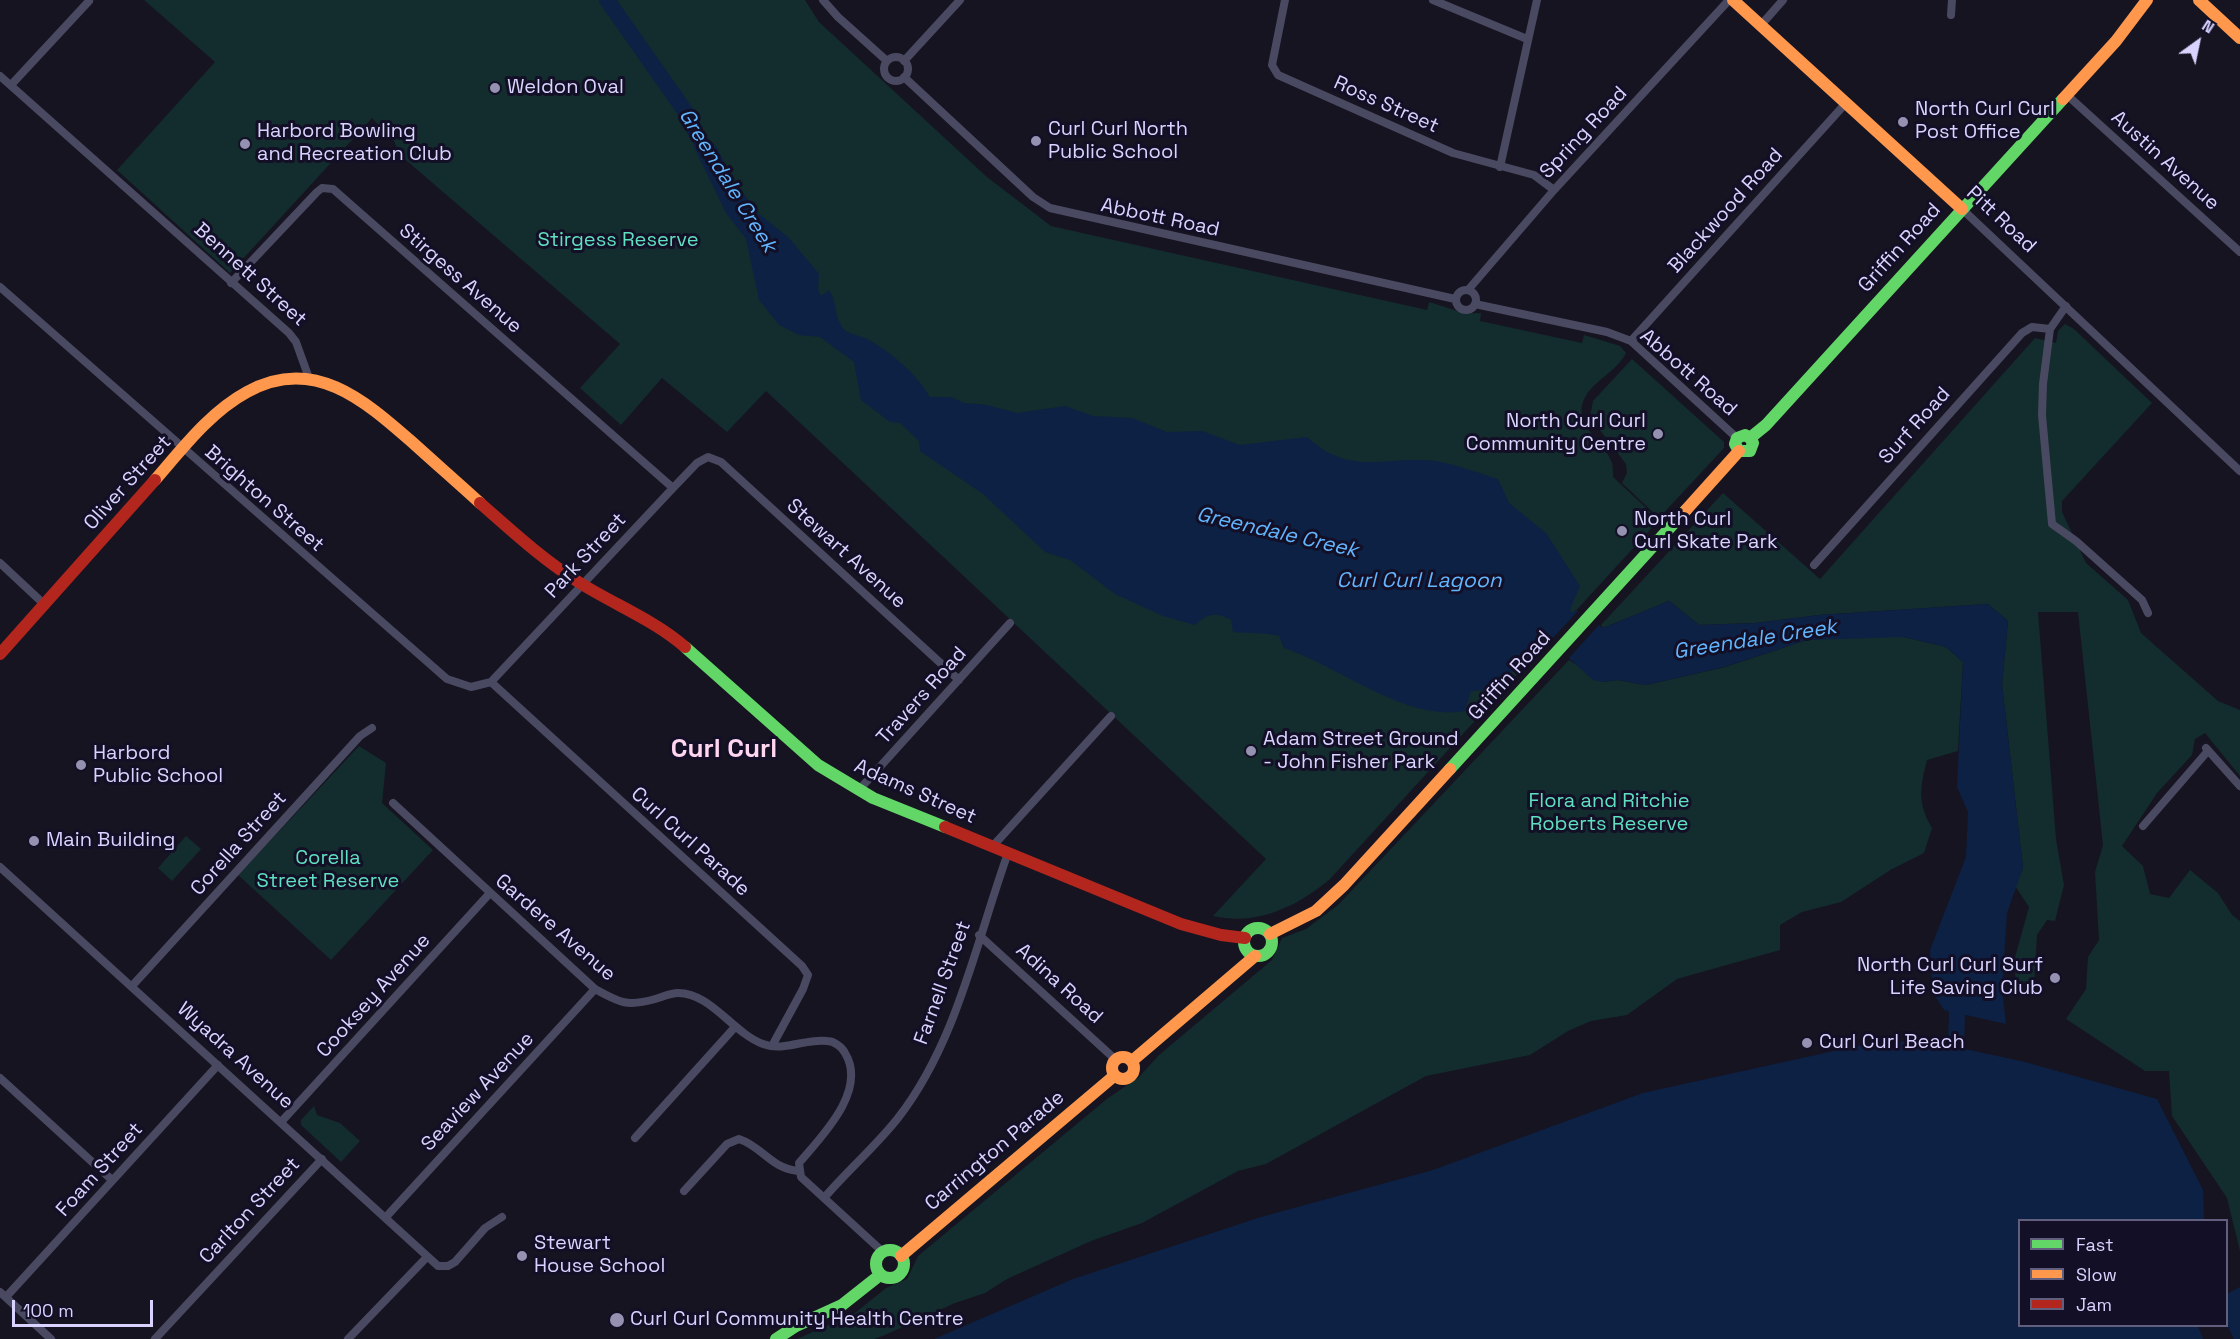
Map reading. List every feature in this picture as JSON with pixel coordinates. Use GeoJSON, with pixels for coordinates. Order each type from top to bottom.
{"type":"FeatureCollection","features":[{"type":"Feature","properties":{"kind":"main road","name":"Pitt Road"},"geometry":{"type":"LineString","coordinates":[[1731,0],[1962,209]]}},
{"type":"Feature","properties":{"kind":"main road","name":"Griffin Road"},"geometry":{"type":"LineString","coordinates":[[1750,438],[1766,425],[2067,95],[2137,14],[2146,0]]}},
{"type":"Feature","properties":{"kind":"main road"},"geometry":{"type":"LineString","coordinates":[[2137,14],[2158,0]]}},
{"type":"Feature","properties":{"kind":"main road"},"geometry":{"type":"LineString","coordinates":[[2199,1],[2240,38]]}},
{"type":"Feature","properties":{"kind":"main road"},"geometry":{"type":"LineString","coordinates":[[309,378],[344,389],[371,406],[546,561],[581,585]]}},
{"type":"Feature","properties":{"kind":"main road","name":"Oliver Street"},"geometry":{"type":"LineString","coordinates":[[0,654],[183,450],[240,396],[276,380],[309,378]]}},
{"type":"Feature","properties":{"kind":"main road"},"geometry":{"type":"LineString","coordinates":[[1745,435],[1750,438],[1753,443],[1750,451],[1739,451],[1735,444],[1737,438],[1745,435]]}},
{"type":"Feature","properties":{"kind":"main road","name":"Griffin Road"},"geometry":{"type":"LineString","coordinates":[[1270,934],[1316,911],[1332,897],[1559,651],[1739,451]]}},
{"type":"Feature","properties":{"kind":"main road","name":"Adams Street"},"geometry":{"type":"LineString","coordinates":[[581,585],[667,631],[818,765],[858,791],[1181,924],[1221,935],[1245,938]]}},
{"type":"Feature","properties":{"kind":"main road"},"geometry":{"type":"LineString","coordinates":[[1132,1061],[1244,968],[1255,956],[1268,952],[1272,944],[1270,934],[1259,928],[1250,931],[1245,938],[1245,947],[1255,956]]}},
{"type":"Feature","properties":{"kind":"main road"},"geometry":{"type":"LineString","coordinates":[[1122,1057],[1132,1061],[1134,1072],[1129,1078],[1121,1080],[1114,1076],[1112,1066],[1116,1060],[1122,1057]]}},
{"type":"Feature","properties":{"kind":"main road","name":"Carrington Parade"},"geometry":{"type":"LineString","coordinates":[[902,1256],[1114,1076]]}},
{"type":"Feature","properties":{"kind":"main road"},"geometry":{"type":"LineString","coordinates":[[891,1250],[902,1256],[904,1264],[901,1274],[892,1278],[880,1275],[876,1264],[883,1252],[891,1250]]}},
{"type":"Feature","properties":{"kind":"main road"},"geometry":{"type":"LineString","coordinates":[[776,1339],[796,1326],[843,1305],[880,1275]]}},
{"type":"Feature","properties":{"kind":"street","name":"Abbott Road"},"geometry":{"type":"LineString","coordinates":[[824,0],[838,17],[887,61],[884,68],[887,78],[894,81],[904,77],[1033,197],[1050,208],[1070,215],[1455,299],[1456,305],[1462,310],[1468,310],[1475,304],[1606,332],[1631,341],[1737,438]]}},
{"type":"Feature","properties":{"kind":"street"},"geometry":{"type":"LineString","coordinates":[[904,61],[960,0]]}},
{"type":"Feature","properties":{"kind":"street","name":"Ross Street"},"geometry":{"type":"LineString","coordinates":[[1285,0],[1272,65],[1278,75],[1453,153],[1534,175],[1554,190]]}},
{"type":"Feature","properties":{"kind":"street"},"geometry":{"type":"LineString","coordinates":[[1433,0],[1527,39]]}},
{"type":"Feature","properties":{"kind":"street"},"geometry":{"type":"LineString","coordinates":[[1500,167],[1537,0]]}},
{"type":"Feature","properties":{"kind":"street","name":"Spring Road"},"geometry":{"type":"LineString","coordinates":[[1468,291],[1554,190],[1731,0]]}},
{"type":"Feature","properties":{"kind":"street"},"geometry":{"type":"LineString","coordinates":[[1761,25],[1783,0]]}},
{"type":"Feature","properties":{"kind":"street"},"geometry":{"type":"LineString","coordinates":[[1951,15],[1952,0]]}},
{"type":"Feature","properties":{"kind":"street"},"geometry":{"type":"LineString","coordinates":[[11,85],[89,1]]}},
{"type":"Feature","properties":{"kind":"street"},"geometry":{"type":"LineString","coordinates":[[887,61],[893,58],[904,61],[907,67],[904,77]]}},
{"type":"Feature","properties":{"kind":"street","name":"Bennett Street"},"geometry":{"type":"LineString","coordinates":[[0,76],[296,342],[309,378]]}},
{"type":"Feature","properties":{"kind":"street","name":"Austin Avenue"},"geometry":{"type":"LineString","coordinates":[[2067,95],[2240,252]]}},
{"type":"Feature","properties":{"kind":"street","name":"Blackwood Road"},"geometry":{"type":"LineString","coordinates":[[1631,341],[1846,103]]}},
{"type":"Feature","properties":{"kind":"street","name":"Stirgess Avenue"},"geometry":{"type":"LineString","coordinates":[[231,283],[317,192],[322,188],[333,189],[673,488]]}},
{"type":"Feature","properties":{"kind":"street","name":"Pitt Road"},"geometry":{"type":"LineString","coordinates":[[1962,209],[2240,471]]}},
{"type":"Feature","properties":{"kind":"street","name":"Brighton Street"},"geometry":{"type":"LineString","coordinates":[[0,287],[429,665],[447,679],[471,687],[491,682]]}},
{"type":"Feature","properties":{"kind":"street"},"geometry":{"type":"LineString","coordinates":[[1455,299],[1461,291],[1468,291],[1474,294],[1475,304]]}},
{"type":"Feature","properties":{"kind":"street"},"geometry":{"type":"LineString","coordinates":[[2066,306],[2050,329],[2042,399],[2052,524],[2076,541],[2142,600],[2148,613]]}},
{"type":"Feature","properties":{"kind":"street","name":"Surf Road"},"geometry":{"type":"LineString","coordinates":[[1814,565],[2007,348],[2028,328],[2050,329]]}},
{"type":"Feature","properties":{"kind":"street","name":"Park Street"},"geometry":{"type":"LineString","coordinates":[[491,682],[697,463],[708,457]]}},
{"type":"Feature","properties":{"kind":"street","name":"Stewart Avenue"},"geometry":{"type":"LineString","coordinates":[[708,457],[721,462],[959,680]]}},
{"type":"Feature","properties":{"kind":"street"},"geometry":{"type":"LineString","coordinates":[[0,563],[45,604]]}},
{"type":"Feature","properties":{"kind":"street","name":"Travers Road"},"geometry":{"type":"LineString","coordinates":[[858,791],[1010,623]]}},
{"type":"Feature","properties":{"kind":"street","name":"Curl Curl Parade"},"geometry":{"type":"LineString","coordinates":[[491,682],[802,966],[808,975],[803,989],[772,1046]]}},
{"type":"Feature","properties":{"kind":"street"},"geometry":{"type":"LineString","coordinates":[[992,847],[1111,716]]}},
{"type":"Feature","properties":{"kind":"street","name":"Corella Street"},"geometry":{"type":"LineString","coordinates":[[132,986],[354,743],[372,728]]}},
{"type":"Feature","properties":{"kind":"street"},"geometry":{"type":"LineString","coordinates":[[2143,826],[2207,749],[2240,786]]}},
{"type":"Feature","properties":{"kind":"street","name":"Gardere Avenue"},"geometry":{"type":"LineString","coordinates":[[393,802],[595,989],[621,1004],[640,1003],[677,993],[701,999],[735,1027],[763,1044],[772,1046]]}},
{"type":"Feature","properties":{"kind":"street","name":"Farnell Street"},"geometry":{"type":"LineString","coordinates":[[824,1198],[899,1117],[921,1083],[952,1020],[1008,853]]}},
{"type":"Feature","properties":{"kind":"street","name":"Wyadra Avenue"},"geometry":{"type":"LineString","coordinates":[[0,867],[282,1121],[438,1266],[448,1266],[485,1228],[502,1217]]}},
{"type":"Feature","properties":{"kind":"street","name":"Cooksey Avenue"},"geometry":{"type":"LineString","coordinates":[[282,1121],[490,893]]}},
{"type":"Feature","properties":{"kind":"street","name":"Adina Road"},"geometry":{"type":"LineString","coordinates":[[979,935],[1116,1060]]}},
{"type":"Feature","properties":{"kind":"street","name":"Seaview Avenue"},"geometry":{"type":"LineString","coordinates":[[386,1217],[595,989]]}},
{"type":"Feature","properties":{"kind":"street"},"geometry":{"type":"LineString","coordinates":[[635,1138],[735,1027]]}},
{"type":"Feature","properties":{"kind":"street"},"geometry":{"type":"LineString","coordinates":[[772,1046],[828,1040],[842,1048],[851,1062],[846,1098],[838,1117],[799,1163],[798,1171]]}},
{"type":"Feature","properties":{"kind":"street","name":"Foam Street"},"geometry":{"type":"LineString","coordinates":[[3,1294],[218,1065]]}},
{"type":"Feature","properties":{"kind":"street"},"geometry":{"type":"LineString","coordinates":[[0,1078],[112,1180]]}},
{"type":"Feature","properties":{"kind":"street"},"geometry":{"type":"LineString","coordinates":[[684,1191],[727,1144],[738,1139],[749,1143],[777,1166],[798,1171],[883,1252]]}},
{"type":"Feature","properties":{"kind":"street","name":"Carlton Street"},"geometry":{"type":"LineString","coordinates":[[155,1339],[322,1159]]}},
{"type":"Feature","properties":{"kind":"street"},"geometry":{"type":"LineString","coordinates":[[348,1339],[427,1257]]}},
{"type":"Feature","properties":{"kind":"street"},"geometry":{"type":"LineString","coordinates":[[3,1294],[51,1339]]}},
{"type":"Feature","properties":{"kind":"green space","name":"Stirgess Reserve"},"geometry":{"type":"Polygon","coordinates":[[[144,0],[805,0],[819,22],[987,177],[1051,226],[1427,310],[1429,302],[1461,312],[1481,313],[1480,321],[1582,343],[1584,335],[1620,346],[1626,353],[1618,365],[1596,383],[1587,394],[1582,404],[1582,414],[1589,430],[1608,454],[1612,463],[1613,477],[1659,520],[1329,880],[1303,898],[1275,912],[1245,918],[1213,916],[1266,859],[766,391],[727,432],[662,378],[621,425],[580,388],[620,344],[400,155],[394,141],[372,118],[230,273],[117,170],[215,62],[144,0]]]}},
{"type":"Feature","properties":{"kind":"green space"},"geometry":{"type":"Polygon","coordinates":[[[2065,324],[2074,329],[2152,403],[2062,501],[2062,512],[2086,563],[2128,600],[2141,633],[2218,701],[2240,710],[2240,776],[2205,733],[2195,739],[2192,755],[2157,793],[2122,846],[2143,866],[2150,894],[2169,898],[2190,870],[2218,893],[2232,915],[2240,921],[2240,1251],[2227,1198],[2172,1116],[2169,1071],[2145,1071],[2066,1019],[2086,989],[2088,957],[2099,940],[2095,872],[2103,845],[2078,612],[2038,612],[2056,839],[2064,885],[2055,921],[2047,920],[2037,935],[2034,984],[2017,996],[2014,961],[2029,907],[2015,886],[2023,868],[2002,684],[2008,621],[1988,604],[1819,615],[1756,623],[1699,625],[1669,601],[1603,628],[1601,625],[1723,493],[1820,579],[2035,338],[2056,343],[2058,331],[2065,324]]]}},
{"type":"Feature","properties":{"kind":"green space","name":"North Curl Curl Community Centre"},"geometry":{"type":"Polygon","coordinates":[[[1632,359],[1724,442],[1724,448],[1659,518],[1622,483],[1627,473],[1626,464],[1590,417],[1593,401],[1632,359]]]}},
{"type":"Feature","properties":{"kind":"green space","name":"Flora and Ritchie Roberts Reserve"},"geometry":{"type":"Polygon","coordinates":[[[1864,636],[1904,637],[1946,647],[1963,662],[1958,751],[1927,760],[1921,795],[1927,819],[1932,828],[1924,853],[1892,869],[1841,902],[1802,912],[1780,925],[1780,950],[1677,979],[1627,1015],[1591,1021],[1568,1031],[1530,1055],[1426,1076],[1266,1164],[1238,1171],[1142,1223],[1091,1241],[1007,1279],[985,1293],[955,1303],[885,1335],[874,1339],[797,1339],[855,1313],[886,1288],[907,1279],[918,1256],[1108,1098],[1139,1077],[1159,1055],[1272,960],[1282,938],[1306,929],[1338,905],[1569,660],[1603,682],[1618,680],[1646,685],[1725,667],[1807,640],[1864,636]]]}},
{"type":"Feature","properties":{"kind":"green space","name":"Corella Street Reserve"},"geometry":{"type":"Polygon","coordinates":[[[359,746],[386,763],[382,803],[433,850],[331,960],[238,875],[359,746]]]}},
{"type":"Feature","properties":{"kind":"green space"},"geometry":{"type":"Polygon","coordinates":[[[186,836],[201,849],[172,881],[158,868],[186,836]]]}},
{"type":"Feature","properties":{"kind":"green space"},"geometry":{"type":"Polygon","coordinates":[[[314,1106],[317,1115],[340,1123],[360,1141],[341,1162],[301,1125],[301,1120],[314,1106]]]}},
{"type":"Feature","properties":{"kind":"water","name":"Curl Curl Lagoon"},"geometry":{"type":"Polygon","coordinates":[[[685,111],[716,147],[737,185],[758,213],[789,238],[819,274],[818,289],[821,296],[829,290],[843,328],[865,338],[893,356],[910,371],[930,397],[951,397],[964,403],[987,405],[1017,413],[1065,406],[1093,416],[1132,418],[1167,432],[1202,431],[1240,445],[1307,437],[1323,450],[1354,461],[1435,461],[1498,479],[1509,503],[1546,533],[1580,586],[1570,609],[1572,613],[1576,610],[1603,628],[1669,601],[1699,625],[1756,623],[1819,615],[1988,604],[2008,621],[2002,684],[2023,868],[2007,913],[2002,990],[2006,1024],[1944,1010],[1933,993],[1930,950],[1966,857],[1968,812],[1957,787],[1963,662],[1946,647],[1904,637],[1807,640],[1724,667],[1646,685],[1618,680],[1603,682],[1593,680],[1549,640],[1542,641],[1493,690],[1471,691],[1465,711],[1442,712],[1396,701],[1284,648],[1279,636],[1233,632],[1231,620],[1221,616],[1208,616],[1195,625],[1163,616],[1115,594],[1070,560],[1045,552],[983,494],[920,451],[919,441],[900,423],[890,422],[861,400],[854,362],[820,337],[799,335],[779,325],[759,300],[746,239],[726,213],[695,149],[685,111]]]}},
{"type":"Feature","properties":{"kind":"water"},"geometry":{"type":"Polygon","coordinates":[[[1884,1040],[1956,1047],[2025,1062],[2157,1099],[2203,1190],[2204,1219],[2018,1219],[2018,1327],[2198,1327],[2203,1339],[934,1339],[1073,1279],[1261,1217],[1433,1170],[1643,1093],[1884,1040]]]}},
{"type":"Feature","properties":{"kind":"water"},"geometry":{"type":"Polygon","coordinates":[[[2240,1287],[2240,1339],[2234,1339],[2228,1327],[2228,1293],[2240,1287]]]}},
{"type":"Feature","properties":{"kind":"pier"},"geometry":{"type":"Polygon","coordinates":[[[1580,609],[1599,625],[1568,659],[1549,642],[1580,609]]]}},
{"type":"Feature","properties":{"kind":"waterway","name":"Greendale Creek"},"geometry":{"type":"LineString","coordinates":[[607,0],[685,111],[695,131]]}},
{"type":"Feature","properties":{"kind":"waterway","name":"Greendale Creek"},"geometry":{"type":"LineString","coordinates":[[1952,992],[1957,1013],[1956,1047]]}},
{"type":"Feature","properties":{"kind":"traffic: fast"},"geometry":{"type":"LineString","coordinates":[[1750,438],[1766,425],[2063,99]]}},
{"type":"Feature","properties":{"kind":"traffic: fast"},"geometry":{"type":"LineString","coordinates":[[1739,451],[1735,444],[1737,438],[1745,435],[1750,438]]}},
{"type":"Feature","properties":{"kind":"traffic: fast"},"geometry":{"type":"LineString","coordinates":[[1739,451],[1750,451],[1753,443],[1750,438]]}},
{"type":"Feature","properties":{"kind":"traffic: fast"},"geometry":{"type":"LineString","coordinates":[[1450,769],[1686,510]]}},
{"type":"Feature","properties":{"kind":"traffic: fast"},"geometry":{"type":"LineString","coordinates":[[685,647],[818,765],[873,798],[945,827]]}},
{"type":"Feature","properties":{"kind":"traffic: fast"},"geometry":{"type":"LineString","coordinates":[[1258,928],[1268,932],[1272,942],[1268,952],[1258,956],[1248,952],[1244,942],[1248,932],[1258,928]]}},
{"type":"Feature","properties":{"kind":"traffic: fast"},"geometry":{"type":"LineString","coordinates":[[890,1250],[900,1254],[904,1264],[900,1274],[890,1278],[880,1274],[876,1264],[880,1254],[890,1250]]}},
{"type":"Feature","properties":{"kind":"traffic: fast"},"geometry":{"type":"LineString","coordinates":[[776,1339],[796,1326],[842,1305],[880,1275]]}},
{"type":"Feature","properties":{"kind":"traffic: slow"},"geometry":{"type":"LineString","coordinates":[[1733,0],[1962,209]]}},
{"type":"Feature","properties":{"kind":"traffic: slow"},"geometry":{"type":"LineString","coordinates":[[2063,99],[2116,41],[2147,0]]}},
{"type":"Feature","properties":{"kind":"traffic: slow"},"geometry":{"type":"LineString","coordinates":[[2199,0],[2240,38]]}},
{"type":"Feature","properties":{"kind":"traffic: slow"},"geometry":{"type":"LineString","coordinates":[[155,480],[197,432],[234,400],[271,382],[294,378],[316,380],[336,387],[356,398],[394,426],[480,503]]}},
{"type":"Feature","properties":{"kind":"traffic: slow"},"geometry":{"type":"LineString","coordinates":[[1686,510],[1739,451]]}},
{"type":"Feature","properties":{"kind":"traffic: slow"},"geometry":{"type":"LineString","coordinates":[[1270,934],[1316,911],[1344,885],[1450,769]]}},
{"type":"Feature","properties":{"kind":"traffic: slow"},"geometry":{"type":"LineString","coordinates":[[1132,1061],[1255,956]]}},
{"type":"Feature","properties":{"kind":"traffic: slow"},"geometry":{"type":"LineString","coordinates":[[1123,1057],[1131,1060],[1134,1068],[1131,1076],[1123,1079],[1115,1076],[1112,1068],[1115,1060],[1123,1057]]}},
{"type":"Feature","properties":{"kind":"traffic: slow"},"geometry":{"type":"LineString","coordinates":[[901,1256],[1114,1076]]}},
{"type":"Feature","properties":{"kind":"traffic: jam"},"geometry":{"type":"LineString","coordinates":[[0,654],[155,480]]}},
{"type":"Feature","properties":{"kind":"traffic: jam"},"geometry":{"type":"LineString","coordinates":[[480,503],[553,565],[673,637],[685,647]]}},
{"type":"Feature","properties":{"kind":"traffic: jam"},"geometry":{"type":"LineString","coordinates":[[945,827],[1181,924],[1221,935],[1245,938]]}},
{"type":"Feature","properties":{"kind":"place","name":"Weldon Oval"},"geometry":{"type":"Point","coordinates":[495,88]}},
{"type":"Feature","properties":{"kind":"place","name":"North Curl Curl Post Office"},"geometry":{"type":"Point","coordinates":[1903,122]}},
{"type":"Feature","properties":{"kind":"place","name":"Curl Curl North Public School"},"geometry":{"type":"Point","coordinates":[1036,141]}},
{"type":"Feature","properties":{"kind":"place","name":"Harbord Bowling and Recreation Club"},"geometry":{"type":"Point","coordinates":[245,144]}},
{"type":"Feature","properties":{"kind":"place","name":"North Curl Curl Community Centre"},"geometry":{"type":"Point","coordinates":[1658,434]}},
{"type":"Feature","properties":{"kind":"place","name":"North Curl Curl Skate Park"},"geometry":{"type":"Point","coordinates":[1622,531]}},
{"type":"Feature","properties":{"kind":"place","name":"Adam Street Ground - John Fisher Park"},"geometry":{"type":"Point","coordinates":[1251,751]}},
{"type":"Feature","properties":{"kind":"place","name":"Harbord Public School"},"geometry":{"type":"Point","coordinates":[81,765]}},
{"type":"Feature","properties":{"kind":"place","name":"Main Building"},"geometry":{"type":"Point","coordinates":[34,841]}},
{"type":"Feature","properties":{"kind":"place","name":"North Curl Curl Surf Life Saving Club"},"geometry":{"type":"Point","coordinates":[2055,978]}},
{"type":"Feature","properties":{"kind":"place","name":"Curl Curl Beach"},"geometry":{"type":"Point","coordinates":[1807,1043]}},
{"type":"Feature","properties":{"kind":"place","name":"Stewart House School"},"geometry":{"type":"Point","coordinates":[522,1256]}},
{"type":"Feature","properties":{"kind":"place","name":"Curl Curl Community Health Centre"},"geometry":{"type":"Point","coordinates":[617,1320]}},
{"type":"Feature","properties":{"kind":"district","name":"Curl Curl"},"geometry":{"type":"Point","coordinates":[724,750]}}]}
